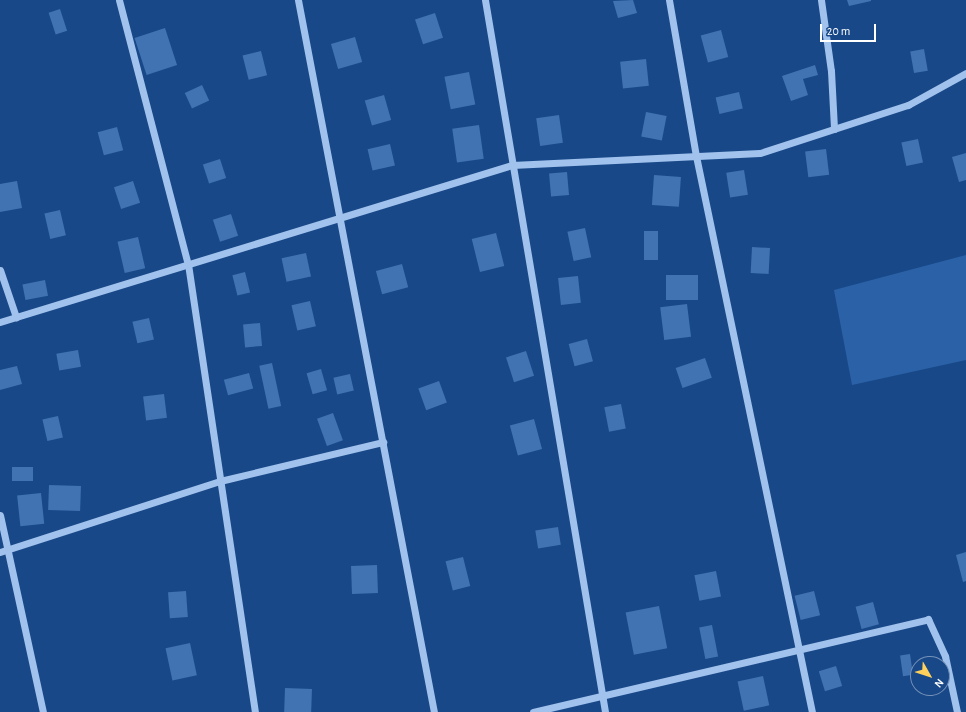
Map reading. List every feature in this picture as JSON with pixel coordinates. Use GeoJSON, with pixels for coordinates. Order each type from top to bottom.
{"type":"FeatureCollection","features":[{"type":"Feature","properties":{"kind":"street"},"geometry":{"type":"LineString","coordinates":[[119,0],[188,264],[255,712]]}},
{"type":"Feature","properties":{"kind":"street"},"geometry":{"type":"LineString","coordinates":[[298,0],[434,712]]}},
{"type":"Feature","properties":{"kind":"street"},"geometry":{"type":"LineString","coordinates":[[485,0],[605,712]]}},
{"type":"Feature","properties":{"kind":"street"},"geometry":{"type":"LineString","coordinates":[[669,0],[696,156],[812,712]]}},
{"type":"Feature","properties":{"kind":"street"},"geometry":{"type":"LineString","coordinates":[[821,0],[831,71],[834,129]]}},
{"type":"Feature","properties":{"kind":"street"},"geometry":{"type":"LineString","coordinates":[[0,322],[512,165],[760,153],[908,106],[966,73]]}},
{"type":"Feature","properties":{"kind":"street"},"geometry":{"type":"LineString","coordinates":[[0,270],[16,317]]}},
{"type":"Feature","properties":{"kind":"street"},"geometry":{"type":"LineString","coordinates":[[0,552],[220,481],[383,442]]}},
{"type":"Feature","properties":{"kind":"street"},"geometry":{"type":"LineString","coordinates":[[0,515],[43,712]]}},
{"type":"Feature","properties":{"kind":"street"},"geometry":{"type":"LineString","coordinates":[[533,712],[602,697],[799,648],[928,620],[945,656],[957,712]]}},
{"type":"Feature","properties":{"kind":"shaded area"},"geometry":{"type":"Polygon","coordinates":[[[966,255],[966,360],[852,385],[834,290],[966,255]]]}},
{"type":"Feature","properties":{"kind":"building"},"geometry":{"type":"Polygon","coordinates":[[[633,0],[637,13],[618,18],[613,1],[633,0]]]}},
{"type":"Feature","properties":{"kind":"building"},"geometry":{"type":"Polygon","coordinates":[[[847,0],[871,0],[871,1],[849,6],[847,0]]]}},
{"type":"Feature","properties":{"kind":"building"},"geometry":{"type":"Polygon","coordinates":[[[60,9],[67,31],[56,35],[49,13],[60,9]]]}},
{"type":"Feature","properties":{"kind":"building"},"geometry":{"type":"Polygon","coordinates":[[[435,13],[443,38],[423,44],[415,19],[435,13]]]}},
{"type":"Feature","properties":{"kind":"building"},"geometry":{"type":"Polygon","coordinates":[[[165,28],[177,65],[147,75],[135,38],[165,28]]]}},
{"type":"Feature","properties":{"kind":"building"},"geometry":{"type":"Polygon","coordinates":[[[721,30],[728,57],[708,62],[701,35],[721,30]]]}},
{"type":"Feature","properties":{"kind":"building"},"geometry":{"type":"Polygon","coordinates":[[[355,37],[362,62],[338,69],[331,44],[355,37]]]}},
{"type":"Feature","properties":{"kind":"building"},"geometry":{"type":"Polygon","coordinates":[[[924,49],[928,71],[914,73],[910,51],[924,49]]]}},
{"type":"Feature","properties":{"kind":"building"},"geometry":{"type":"Polygon","coordinates":[[[261,51],[267,75],[249,80],[243,56],[261,51]]]}},
{"type":"Feature","properties":{"kind":"building"},"geometry":{"type":"Polygon","coordinates":[[[646,59],[649,86],[623,89],[620,62],[646,59]]]}},
{"type":"Feature","properties":{"kind":"building"},"geometry":{"type":"Polygon","coordinates":[[[815,65],[818,75],[803,79],[808,95],[791,101],[782,76],[815,65]]]}},
{"type":"Feature","properties":{"kind":"building"},"geometry":{"type":"Polygon","coordinates":[[[469,72],[475,104],[451,109],[444,77],[469,72]]]}},
{"type":"Feature","properties":{"kind":"building"},"geometry":{"type":"Polygon","coordinates":[[[202,85],[209,100],[192,108],[185,93],[202,85]]]}},
{"type":"Feature","properties":{"kind":"building"},"geometry":{"type":"Polygon","coordinates":[[[739,92],[743,109],[719,114],[716,97],[739,92]]]}},
{"type":"Feature","properties":{"kind":"building"},"geometry":{"type":"Polygon","coordinates":[[[384,95],[391,120],[372,126],[365,101],[384,95]]]}},
{"type":"Feature","properties":{"kind":"building"},"geometry":{"type":"Polygon","coordinates":[[[646,112],[667,116],[662,141],[641,137],[646,112]]]}},
{"type":"Feature","properties":{"kind":"building"},"geometry":{"type":"Polygon","coordinates":[[[559,115],[563,143],[540,146],[536,118],[559,115]]]}},
{"type":"Feature","properties":{"kind":"building"},"geometry":{"type":"Polygon","coordinates":[[[479,125],[484,159],[457,162],[452,129],[479,125]]]}},
{"type":"Feature","properties":{"kind":"building"},"geometry":{"type":"Polygon","coordinates":[[[117,127],[123,150],[104,155],[98,132],[117,127]]]}},
{"type":"Feature","properties":{"kind":"building"},"geometry":{"type":"Polygon","coordinates":[[[918,139],[923,162],[906,166],[901,143],[918,139]]]}},
{"type":"Feature","properties":{"kind":"building"},"geometry":{"type":"Polygon","coordinates":[[[390,144],[395,165],[373,171],[368,149],[390,144]]]}},
{"type":"Feature","properties":{"kind":"building"},"geometry":{"type":"Polygon","coordinates":[[[826,149],[829,175],[808,177],[805,152],[826,149]]]}},
{"type":"Feature","properties":{"kind":"building"},"geometry":{"type":"Polygon","coordinates":[[[966,153],[966,180],[959,182],[952,157],[966,153]]]}},
{"type":"Feature","properties":{"kind":"building"},"geometry":{"type":"Polygon","coordinates":[[[220,159],[226,178],[209,184],[203,165],[220,159]]]}},
{"type":"Feature","properties":{"kind":"building"},"geometry":{"type":"Polygon","coordinates":[[[744,170],[748,195],[730,198],[726,173],[744,170]]]}},
{"type":"Feature","properties":{"kind":"building"},"geometry":{"type":"Polygon","coordinates":[[[567,172],[569,195],[551,196],[549,174],[567,172]]]}},
{"type":"Feature","properties":{"kind":"building"},"geometry":{"type":"Polygon","coordinates":[[[654,175],[681,177],[679,207],[652,205],[654,175]]]}},
{"type":"Feature","properties":{"kind":"building"},"geometry":{"type":"Polygon","coordinates":[[[17,181],[22,208],[0,212],[0,184],[17,181]]]}},
{"type":"Feature","properties":{"kind":"building"},"geometry":{"type":"Polygon","coordinates":[[[133,181],[140,203],[121,209],[114,187],[133,181]]]}},
{"type":"Feature","properties":{"kind":"building"},"geometry":{"type":"Polygon","coordinates":[[[60,210],[66,235],[50,239],[44,214],[60,210]]]}},
{"type":"Feature","properties":{"kind":"building"},"geometry":{"type":"Polygon","coordinates":[[[231,214],[238,236],[220,242],[213,220],[231,214]]]}},
{"type":"Feature","properties":{"kind":"building"},"geometry":{"type":"Polygon","coordinates":[[[585,228],[591,257],[574,261],[567,232],[585,228]]]}},
{"type":"Feature","properties":{"kind":"building"},"geometry":{"type":"Polygon","coordinates":[[[644,231],[658,231],[658,260],[644,260],[644,231]]]}},
{"type":"Feature","properties":{"kind":"building"},"geometry":{"type":"Polygon","coordinates":[[[496,233],[504,266],[480,272],[472,239],[496,233]]]}},
{"type":"Feature","properties":{"kind":"building"},"geometry":{"type":"Polygon","coordinates":[[[138,237],[145,268],[125,273],[118,242],[138,237]]]}},
{"type":"Feature","properties":{"kind":"building"},"geometry":{"type":"Polygon","coordinates":[[[752,247],[770,248],[769,274],[751,273],[752,247]]]}},
{"type":"Feature","properties":{"kind":"building"},"geometry":{"type":"Polygon","coordinates":[[[306,253],[311,276],[287,282],[282,258],[306,253]]]}},
{"type":"Feature","properties":{"kind":"building"},"geometry":{"type":"Polygon","coordinates":[[[402,264],[408,287],[382,294],[376,271],[402,264]]]}},
{"type":"Feature","properties":{"kind":"building"},"geometry":{"type":"Polygon","coordinates":[[[245,272],[250,292],[237,296],[232,275],[245,272]]]}},
{"type":"Feature","properties":{"kind":"building"},"geometry":{"type":"Polygon","coordinates":[[[666,275],[698,275],[698,300],[666,300],[666,275]]]}},
{"type":"Feature","properties":{"kind":"building"},"geometry":{"type":"Polygon","coordinates":[[[578,276],[581,303],[561,305],[558,278],[578,276]]]}},
{"type":"Feature","properties":{"kind":"building"},"geometry":{"type":"Polygon","coordinates":[[[45,280],[48,296],[25,300],[22,284],[45,280]]]}},
{"type":"Feature","properties":{"kind":"building"},"geometry":{"type":"Polygon","coordinates":[[[310,301],[316,326],[297,331],[291,305],[310,301]]]}},
{"type":"Feature","properties":{"kind":"building"},"geometry":{"type":"Polygon","coordinates":[[[687,304],[691,337],[664,340],[660,307],[687,304]]]}},
{"type":"Feature","properties":{"kind":"building"},"geometry":{"type":"Polygon","coordinates":[[[149,318],[154,339],[137,343],[132,322],[149,318]]]}},
{"type":"Feature","properties":{"kind":"building"},"geometry":{"type":"Polygon","coordinates":[[[260,323],[262,346],[245,347],[243,324],[260,323]]]}},
{"type":"Feature","properties":{"kind":"building"},"geometry":{"type":"Polygon","coordinates":[[[587,339],[593,361],[575,366],[569,344],[587,339]]]}},
{"type":"Feature","properties":{"kind":"building"},"geometry":{"type":"Polygon","coordinates":[[[78,350],[81,367],[59,371],[56,354],[78,350]]]}},
{"type":"Feature","properties":{"kind":"building"},"geometry":{"type":"Polygon","coordinates":[[[526,351],[534,376],[514,382],[506,357],[526,351]]]}},
{"type":"Feature","properties":{"kind":"building"},"geometry":{"type":"Polygon","coordinates":[[[705,358],[712,378],[683,388],[676,368],[705,358]]]}},
{"type":"Feature","properties":{"kind":"building"},"geometry":{"type":"Polygon","coordinates":[[[272,363],[281,406],[268,409],[259,366],[272,363]]]}},
{"type":"Feature","properties":{"kind":"building"},"geometry":{"type":"Polygon","coordinates":[[[17,366],[22,384],[0,390],[0,370],[17,366]]]}},
{"type":"Feature","properties":{"kind":"building"},"geometry":{"type":"Polygon","coordinates":[[[321,369],[327,390],[313,394],[307,373],[321,369]]]}},
{"type":"Feature","properties":{"kind":"building"},"geometry":{"type":"Polygon","coordinates":[[[249,373],[253,388],[228,395],[224,380],[249,373]]]}},
{"type":"Feature","properties":{"kind":"building"},"geometry":{"type":"Polygon","coordinates":[[[350,374],[354,391],[337,394],[333,378],[350,374]]]}},
{"type":"Feature","properties":{"kind":"building"},"geometry":{"type":"Polygon","coordinates":[[[439,381],[447,403],[426,410],[418,389],[439,381]]]}},
{"type":"Feature","properties":{"kind":"building"},"geometry":{"type":"Polygon","coordinates":[[[164,394],[167,418],[146,420],[143,397],[164,394]]]}},
{"type":"Feature","properties":{"kind":"building"},"geometry":{"type":"Polygon","coordinates":[[[621,404],[626,429],[609,432],[604,407],[621,404]]]}},
{"type":"Feature","properties":{"kind":"building"},"geometry":{"type":"Polygon","coordinates":[[[333,413],[343,440],[327,446],[317,419],[333,413]]]}},
{"type":"Feature","properties":{"kind":"building"},"geometry":{"type":"Polygon","coordinates":[[[58,416],[63,437],[47,441],[42,420],[58,416]]]}},
{"type":"Feature","properties":{"kind":"building"},"geometry":{"type":"Polygon","coordinates":[[[534,419],[542,449],[518,455],[510,425],[534,419]]]}},
{"type":"Feature","properties":{"kind":"building"},"geometry":{"type":"Polygon","coordinates":[[[12,467],[33,467],[33,481],[12,481],[12,467]]]}},
{"type":"Feature","properties":{"kind":"building"},"geometry":{"type":"Polygon","coordinates":[[[49,485],[81,486],[80,511],[48,510],[49,485]]]}},
{"type":"Feature","properties":{"kind":"building"},"geometry":{"type":"Polygon","coordinates":[[[41,493],[44,524],[20,526],[17,496],[41,493]]]}},
{"type":"Feature","properties":{"kind":"building"},"geometry":{"type":"Polygon","coordinates":[[[558,527],[561,545],[538,548],[535,531],[558,527]]]}},
{"type":"Feature","properties":{"kind":"building"},"geometry":{"type":"Polygon","coordinates":[[[966,552],[966,581],[963,582],[956,555],[966,552]]]}},
{"type":"Feature","properties":{"kind":"building"},"geometry":{"type":"Polygon","coordinates":[[[463,557],[470,586],[453,590],[446,561],[463,557]]]}},
{"type":"Feature","properties":{"kind":"building"},"geometry":{"type":"Polygon","coordinates":[[[377,565],[378,593],[352,594],[351,566],[377,565]]]}},
{"type":"Feature","properties":{"kind":"building"},"geometry":{"type":"Polygon","coordinates":[[[716,571],[721,597],[699,601],[694,575],[716,571]]]}},
{"type":"Feature","properties":{"kind":"building"},"geometry":{"type":"Polygon","coordinates":[[[186,591],[188,617],[170,618],[168,592],[186,591]]]}},
{"type":"Feature","properties":{"kind":"building"},"geometry":{"type":"Polygon","coordinates":[[[814,591],[820,615],[801,620],[795,596],[814,591]]]}},
{"type":"Feature","properties":{"kind":"building"},"geometry":{"type":"Polygon","coordinates":[[[873,602],[879,624],[862,629],[856,607],[873,602]]]}},
{"type":"Feature","properties":{"kind":"building"},"geometry":{"type":"Polygon","coordinates":[[[659,606],[667,648],[634,655],[626,612],[659,606]]]}},
{"type":"Feature","properties":{"kind":"building"},"geometry":{"type":"Polygon","coordinates":[[[712,625],[718,656],[705,659],[699,627],[712,625]]]}},
{"type":"Feature","properties":{"kind":"building"},"geometry":{"type":"Polygon","coordinates":[[[190,643],[197,675],[172,680],[166,648],[190,643]]]}},
{"type":"Feature","properties":{"kind":"building"},"geometry":{"type":"Polygon","coordinates":[[[910,654],[910,675],[903,676],[900,655],[910,654]]]}},
{"type":"Feature","properties":{"kind":"building"},"geometry":{"type":"Polygon","coordinates":[[[836,666],[842,686],[825,691],[819,671],[836,666]]]}},
{"type":"Feature","properties":{"kind":"building"},"geometry":{"type":"Polygon","coordinates":[[[763,676],[769,705],[744,711],[738,681],[763,676]]]}},
{"type":"Feature","properties":{"kind":"building"},"geometry":{"type":"Polygon","coordinates":[[[285,688],[312,689],[311,712],[284,712],[285,688]]]}}]}
